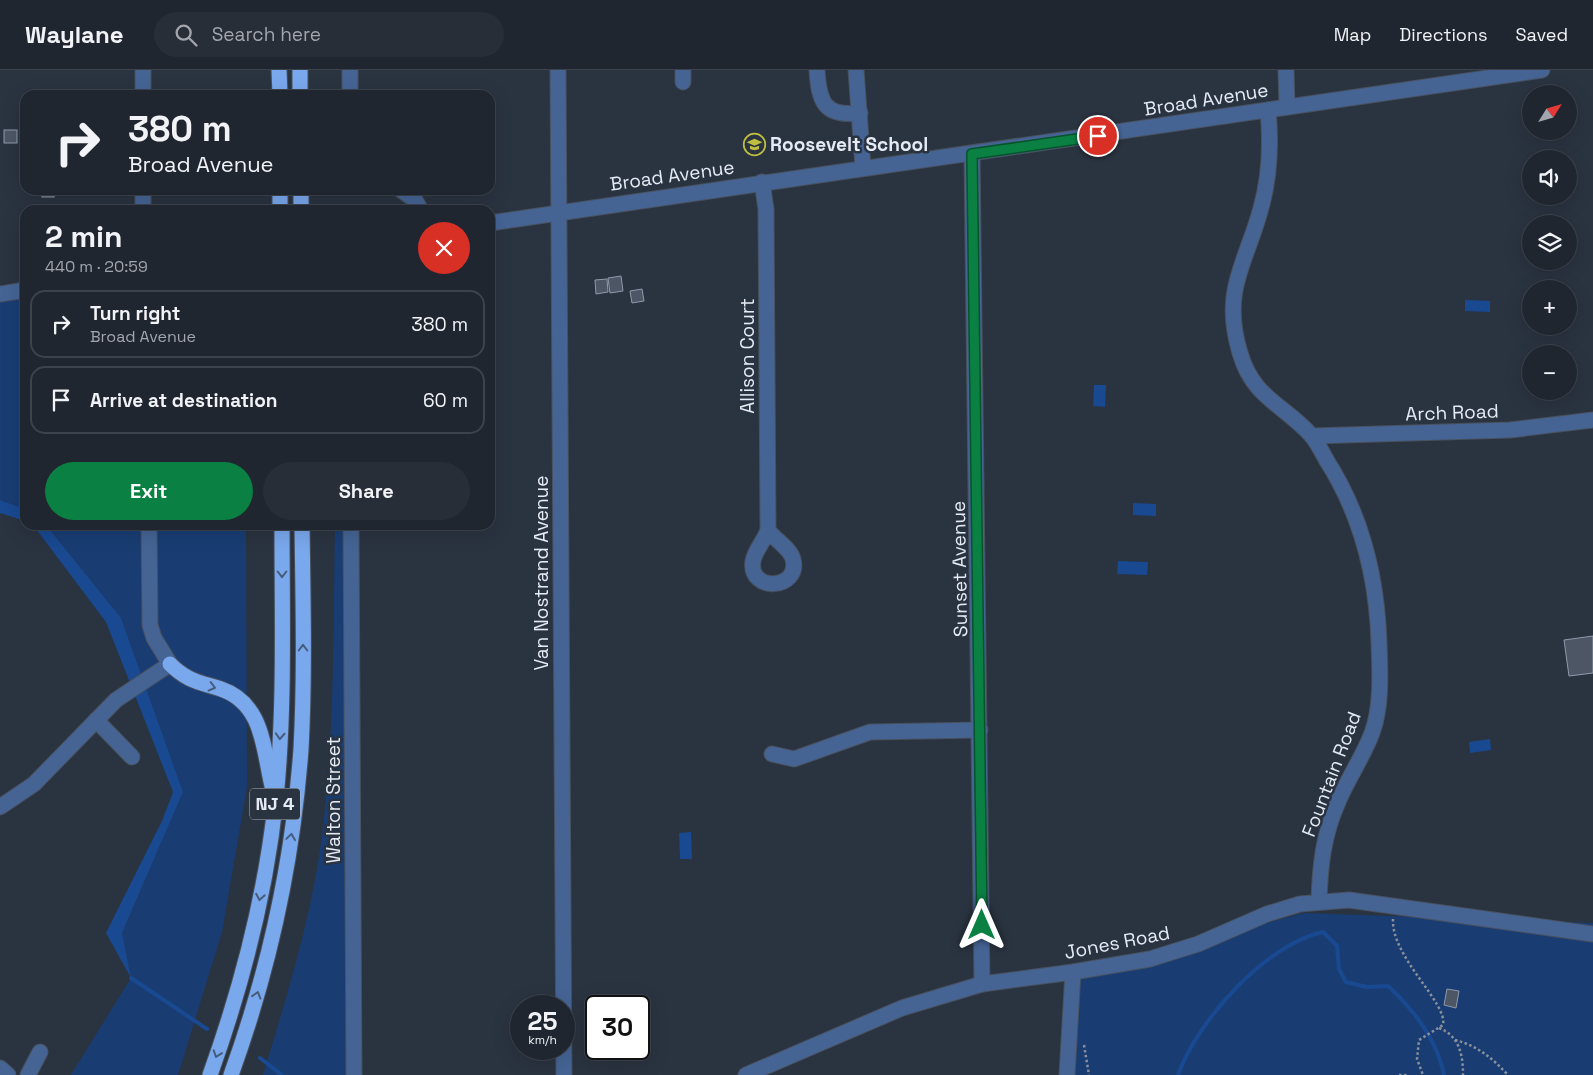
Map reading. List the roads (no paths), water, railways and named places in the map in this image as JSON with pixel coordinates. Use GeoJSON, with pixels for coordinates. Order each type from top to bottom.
{"type":"FeatureCollection","features":[{"type":"Feature","properties":{"kind":"highway"},"geometry":{"type":"LineString","coordinates":[[280,70],[280,90]]}},
{"type":"Feature","properties":{"kind":"highway"},"geometry":{"type":"LineString","coordinates":[[300,70],[300,90]]}},
{"type":"Feature","properties":{"kind":"highway","name":"NJ 4"},"geometry":{"type":"LineString","coordinates":[[210,1075],[232,1009],[253,931],[275,800],[282,689],[282,530]]}},
{"type":"Feature","properties":{"kind":"highway","name":"NJ 4"},"geometry":{"type":"LineString","coordinates":[[231,1075],[253,1012],[270,948],[284,884],[294,820],[302,713],[302,530]]}},
{"type":"Feature","properties":{"kind":"highway"},"geometry":{"type":"LineString","coordinates":[[170,664],[191,681],[235,696],[248,708],[262,735],[265,761],[275,800]]}},
{"type":"Feature","properties":{"kind":"street"},"geometry":{"type":"LineString","coordinates":[[143,70],[143,90]]}},
{"type":"Feature","properties":{"kind":"street"},"geometry":{"type":"LineString","coordinates":[[350,70],[350,90]]}},
{"type":"Feature","properties":{"kind":"street","name":"Van Nostrand Avenue"},"geometry":{"type":"LineString","coordinates":[[558,70],[564,1075]]}},
{"type":"Feature","properties":{"kind":"street"},"geometry":{"type":"LineString","coordinates":[[817,70],[818,94],[828,108],[841,115],[860,113]]}},
{"type":"Feature","properties":{"kind":"street"},"geometry":{"type":"LineString","coordinates":[[856,70],[863,167]]}},
{"type":"Feature","properties":{"kind":"street"},"geometry":{"type":"LineString","coordinates":[[1286,70],[1287,107]]}},
{"type":"Feature","properties":{"kind":"street","name":"Broad Avenue"},"geometry":{"type":"LineString","coordinates":[[495,222],[863,167],[972,154],[1542,70]]}},
{"type":"Feature","properties":{"kind":"street","name":"Fountain Road"},"geometry":{"type":"LineString","coordinates":[[1268,110],[1270,134],[1267,179],[1262,206],[1240,265],[1235,287],[1233,309],[1235,333],[1240,355],[1258,390],[1312,436],[1341,480],[1365,540],[1379,641],[1378,708],[1372,732],[1337,804],[1321,855],[1319,902]]}},
{"type":"Feature","properties":{"kind":"street","name":"Sunset Avenue"},"geometry":{"type":"LineString","coordinates":[[972,154],[982,984]]}},
{"type":"Feature","properties":{"kind":"street","name":"Allison Court"},"geometry":{"type":"LineString","coordinates":[[762,182],[766,209],[768,530]]}},
{"type":"Feature","properties":{"kind":"street"},"geometry":{"type":"LineString","coordinates":[[408,195],[418,205]]}},
{"type":"Feature","properties":{"kind":"street"},"geometry":{"type":"LineString","coordinates":[[0,294],[20,291]]}},
{"type":"Feature","properties":{"kind":"street","name":"Arch Road"},"geometry":{"type":"LineString","coordinates":[[1312,436],[1510,430],[1593,420]]}},
{"type":"Feature","properties":{"kind":"street"},"geometry":{"type":"LineString","coordinates":[[0,807],[34,784],[116,700],[170,664],[154,638],[150,624],[149,530]]}},
{"type":"Feature","properties":{"kind":"street","name":"Walton Street"},"geometry":{"type":"LineString","coordinates":[[351,530],[354,1075]]}},
{"type":"Feature","properties":{"kind":"street"},"geometry":{"type":"LineString","coordinates":[[96,720],[132,757]]}},
{"type":"Feature","properties":{"kind":"street"},"geometry":{"type":"LineString","coordinates":[[772,754],[794,759],[870,732],[980,730]]}},
{"type":"Feature","properties":{"kind":"street","name":"Jones Road"},"geometry":{"type":"LineString","coordinates":[[746,1075],[902,1008],[982,984],[1073,972],[1175,953],[1267,914],[1319,902],[1349,900],[1393,905],[1593,934]]}},
{"type":"Feature","properties":{"kind":"street"},"geometry":{"type":"LineString","coordinates":[[1067,1075],[1073,972]]}},
{"type":"Feature","properties":{"kind":"street"},"geometry":{"type":"LineString","coordinates":[[28,1075],[40,1052]]}},
{"type":"Feature","properties":{"kind":"street"},"geometry":{"type":"LineString","coordinates":[[0,1068],[8,1075]]}},
{"type":"Feature","properties":{"kind":"waterway"},"geometry":{"type":"LineString","coordinates":[[1178,1075],[1187,1054],[1201,1032],[1217,1009],[1236,988],[1257,968],[1279,952],[1301,939],[1323,932],[1337,946],[1339,969],[1346,982],[1367,987],[1388,986],[1407,1005],[1430,1038],[1441,1062],[1444,1075]]}},
{"type":"Feature","properties":{"kind":"waterway"},"geometry":{"type":"LineString","coordinates":[[131,978],[207,1029]]}},
{"type":"Feature","properties":{"kind":"waterway"},"geometry":{"type":"LineString","coordinates":[[260,1058],[282,1075]]}},
{"type":"Feature","properties":{"kind":"place","name":"Roosevelt School"},"geometry":{"type":"Point","coordinates":[754,144]}}]}
